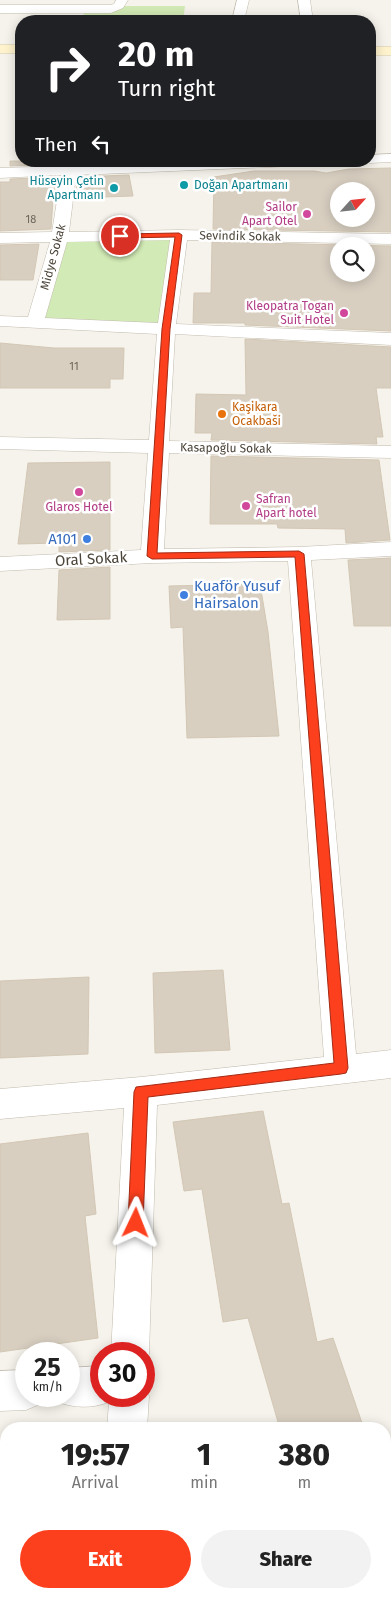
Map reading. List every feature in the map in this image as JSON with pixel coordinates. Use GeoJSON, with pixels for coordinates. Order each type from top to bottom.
{"type":"FeatureCollection","features":[{"type":"Feature","properties":{"kind":"street"},"geometry":{"type":"LineString","coordinates":[[86,15],[114,9],[119,6],[122,0]]}},
{"type":"Feature","properties":{"kind":"street"},"geometry":{"type":"LineString","coordinates":[[239,15],[243,0]]}},
{"type":"Feature","properties":{"kind":"street"},"geometry":{"type":"LineString","coordinates":[[304,0],[306,15]]}},
{"type":"Feature","properties":{"kind":"street"},"geometry":{"type":"LineString","coordinates":[[0,9],[69,15]]}},
{"type":"Feature","properties":{"kind":"street"},"geometry":{"type":"LineString","coordinates":[[0,49],[15,49]]}},
{"type":"Feature","properties":{"kind":"street"},"geometry":{"type":"LineString","coordinates":[[376,51],[391,51]]}},
{"type":"Feature","properties":{"kind":"street"},"geometry":{"type":"LineString","coordinates":[[376,159],[391,158]]}},
{"type":"Feature","properties":{"kind":"street"},"geometry":{"type":"LineString","coordinates":[[0,173],[69,167]]}},
{"type":"Feature","properties":{"kind":"street","name":"Midye Sokak"},"geometry":{"type":"LineString","coordinates":[[35,322],[60,236],[69,167]]}},
{"type":"Feature","properties":{"kind":"street"},"geometry":{"type":"LineString","coordinates":[[152,556],[166,329],[179,235]]}},
{"type":"Feature","properties":{"kind":"street","name":"Sevindik Sokak"},"geometry":{"type":"LineString","coordinates":[[0,238],[179,235],[391,239]]}},
{"type":"Feature","properties":{"kind":"street"},"geometry":{"type":"LineString","coordinates":[[0,321],[391,339]]}},
{"type":"Feature","properties":{"kind":"street","name":"Kasapoğlu Sokak"},"geometry":{"type":"LineString","coordinates":[[0,443],[391,452]]}},
{"type":"Feature","properties":{"kind":"street","name":"Oral Sokak"},"geometry":{"type":"LineString","coordinates":[[0,564],[152,556],[299,554],[391,549]]}},
{"type":"Feature","properties":{"kind":"street"},"geometry":{"type":"LineString","coordinates":[[299,554],[341,1068]]}},
{"type":"Feature","properties":{"kind":"street"},"geometry":{"type":"LineString","coordinates":[[0,1104],[141,1092],[341,1068],[391,1064]]}},
{"type":"Feature","properties":{"kind":"street"},"geometry":{"type":"LineString","coordinates":[[131,1342],[141,1092]]}},
{"type":"Feature","properties":{"kind":"street"},"geometry":{"type":"LineString","coordinates":[[0,1391],[15,1390]]}},
{"type":"Feature","properties":{"kind":"street"},"geometry":{"type":"LineString","coordinates":[[127,1422],[128,1407]]}},
{"type":"Feature","properties":{"kind":"green space"},"geometry":{"type":"Polygon","coordinates":[[[123,6],[185,6],[184,15],[83,15],[85,11],[123,6]]]}},
{"type":"Feature","properties":{"kind":"green space"},"geometry":{"type":"Polygon","coordinates":[[[171,238],[159,326],[43,320],[66,239],[171,238]]]}},
{"type":"Feature","properties":{"kind":"building"},"geometry":{"type":"Polygon","coordinates":[[[10,161],[15,161],[15,166],[10,166],[10,161]]]}},
{"type":"Feature","properties":{"kind":"building"},"geometry":{"type":"Polygon","coordinates":[[[391,168],[391,232],[213,229],[214,177],[254,171],[314,171],[326,173],[349,169],[391,168]]]}},
{"type":"Feature","properties":{"kind":"building","name":"Hüseyin Çetin Apartmanı"},"geometry":{"type":"Polygon","coordinates":[[[129,175],[133,196],[75,198],[78,177],[129,175]]]}},
{"type":"Feature","properties":{"kind":"building"},"geometry":{"type":"Polygon","coordinates":[[[59,177],[55,199],[53,199],[51,229],[0,231],[0,182],[10,182],[10,179],[59,177]]]}},
{"type":"Feature","properties":{"kind":"building"},"geometry":{"type":"Polygon","coordinates":[[[212,242],[330,245],[330,282],[375,282],[375,246],[391,246],[391,331],[245,325],[245,323],[193,323],[194,293],[211,293],[212,242]]]}},
{"type":"Feature","properties":{"kind":"building"},"geometry":{"type":"Polygon","coordinates":[[[39,244],[33,280],[0,280],[0,245],[39,244]]]}},
{"type":"Feature","properties":{"kind":"building"},"geometry":{"type":"Polygon","coordinates":[[[245,339],[391,347],[391,388],[376,388],[383,437],[376,437],[377,444],[211,440],[212,433],[195,433],[196,394],[246,395],[245,339]]]}},
{"type":"Feature","properties":{"kind":"building"},"geometry":{"type":"Polygon","coordinates":[[[0,343],[54,348],[124,348],[123,379],[110,379],[110,388],[0,388],[0,343]]]}},
{"type":"Feature","properties":{"kind":"building"},"geometry":{"type":"Polygon","coordinates":[[[211,456],[379,460],[390,540],[346,543],[345,529],[278,528],[277,524],[210,524],[211,456]]]}},
{"type":"Feature","properties":{"kind":"building"},"geometry":{"type":"Polygon","coordinates":[[[110,462],[110,550],[59,552],[59,543],[18,544],[28,463],[110,462]]]}},
{"type":"Feature","properties":{"kind":"building"},"geometry":{"type":"Polygon","coordinates":[[[391,558],[391,626],[354,626],[348,560],[391,558]]]}},
{"type":"Feature","properties":{"kind":"building"},"geometry":{"type":"Polygon","coordinates":[[[110,567],[110,619],[57,620],[59,570],[110,567]]]}},
{"type":"Feature","properties":{"kind":"building"},"geometry":{"type":"Polygon","coordinates":[[[260,584],[268,632],[279,736],[187,738],[183,627],[171,628],[169,586],[260,584]]]}},
{"type":"Feature","properties":{"kind":"building"},"geometry":{"type":"Polygon","coordinates":[[[223,970],[230,1050],[155,1053],[153,973],[223,970]]]}},
{"type":"Feature","properties":{"kind":"building"},"geometry":{"type":"Polygon","coordinates":[[[89,977],[88,1054],[0,1058],[0,981],[89,977]]]}},
{"type":"Feature","properties":{"kind":"building"},"geometry":{"type":"Polygon","coordinates":[[[263,1111],[282,1204],[289,1203],[317,1342],[333,1338],[362,1422],[278,1422],[248,1318],[223,1322],[202,1189],[184,1191],[173,1122],[263,1111]]]}},
{"type":"Feature","properties":{"kind":"building"},"geometry":{"type":"Polygon","coordinates":[[[88,1133],[96,1214],[85,1216],[98,1338],[70,1342],[15,1342],[15,1350],[0,1352],[0,1144],[88,1133]]]}},
{"type":"Feature","properties":{"kind":"place","name":"Doğan Apartmanı"},"geometry":{"type":"Point","coordinates":[184,185]}},
{"type":"Feature","properties":{"kind":"place","name":"Hüseyin Çetin Apartmanı"},"geometry":{"type":"Point","coordinates":[114,188]}},
{"type":"Feature","properties":{"kind":"place","name":"Sailor Apart Otel"},"geometry":{"type":"Point","coordinates":[307,214]}},
{"type":"Feature","properties":{"kind":"place","name":"Kleopatra Togan Suit Hotel"},"geometry":{"type":"Point","coordinates":[344,313]}},
{"type":"Feature","properties":{"kind":"place","name":"Kaşikara Ocakbaši"},"geometry":{"type":"Point","coordinates":[222,414]}},
{"type":"Feature","properties":{"kind":"place","name":"Glaros Hotel"},"geometry":{"type":"Point","coordinates":[79,492]}},
{"type":"Feature","properties":{"kind":"place","name":"Safran Apart hotel"},"geometry":{"type":"Point","coordinates":[246,506]}},
{"type":"Feature","properties":{"kind":"place","name":"A101"},"geometry":{"type":"Point","coordinates":[87,539]}},
{"type":"Feature","properties":{"kind":"place","name":"Kuaför Yusuf Hairsalon"},"geometry":{"type":"Point","coordinates":[184,595]}},
{"type":"Feature","properties":{"kind":"route"},"geometry":{"type":"LineString","coordinates":[[120,236],[179,235],[166,329],[152,556],[299,554],[341,1068],[141,1092],[136,1223]]}}]}
